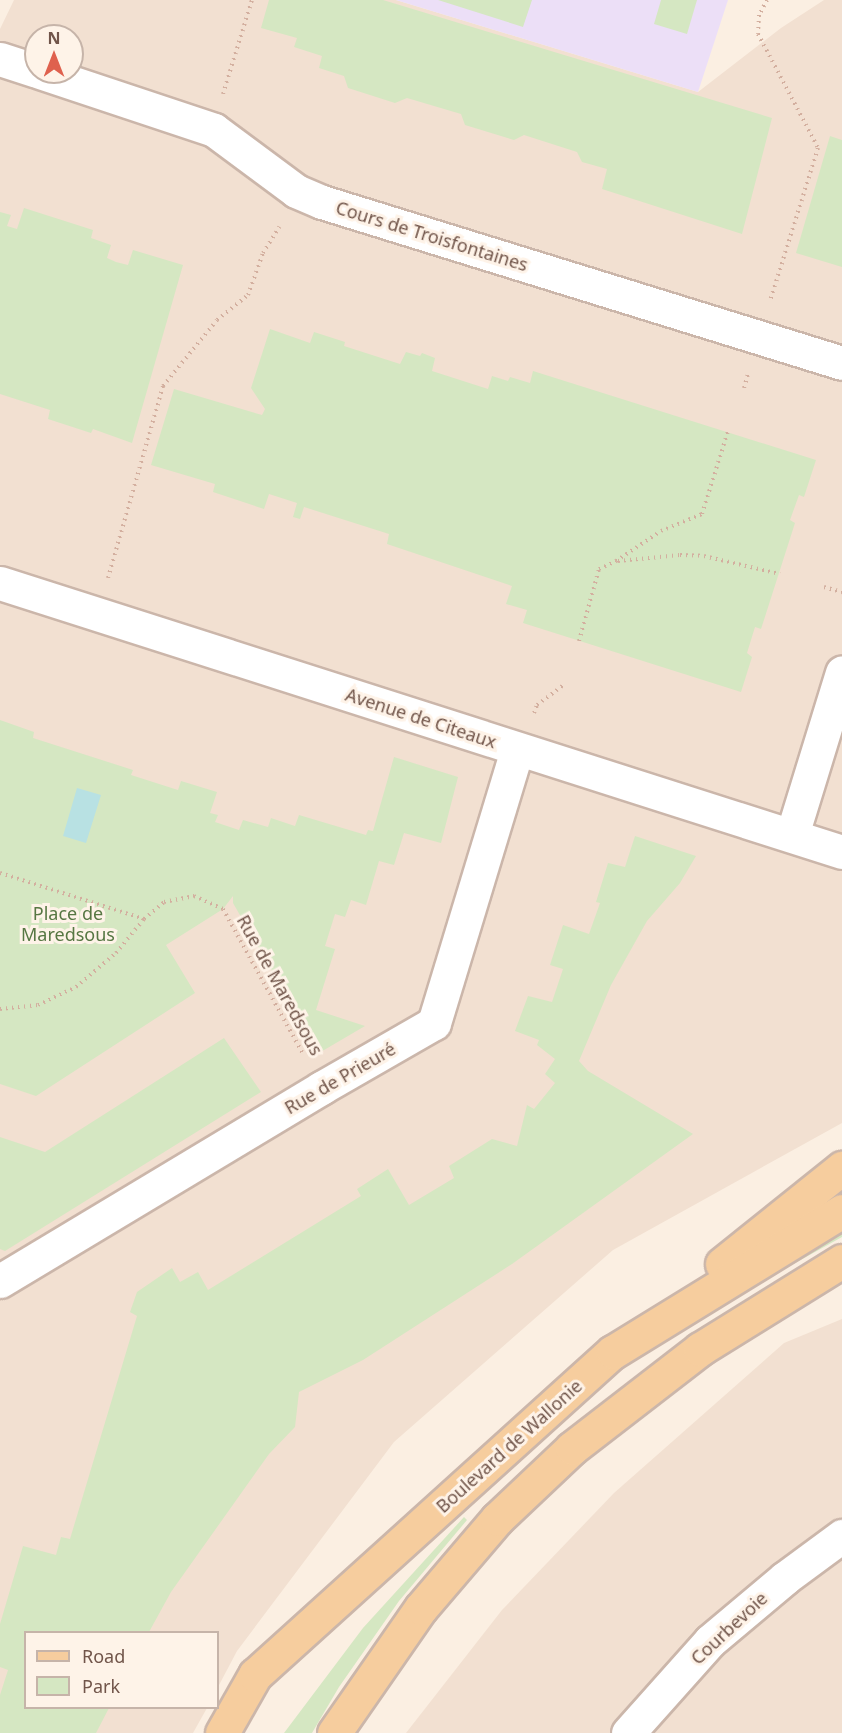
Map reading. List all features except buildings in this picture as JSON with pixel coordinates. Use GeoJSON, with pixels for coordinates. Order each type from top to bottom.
{"type":"FeatureCollection","features":[{"type":"Feature","properties":{"kind":"main road"},"geometry":{"type":"LineString","coordinates":[[613,1352],[842,1168]]}},
{"type":"Feature","properties":{"kind":"main road","name":"Boulevard de Wallonie"},"geometry":{"type":"LineString","coordinates":[[222,1733],[255,1675],[613,1352],[842,1211]]}},
{"type":"Feature","properties":{"kind":"main road"},"geometry":{"type":"LineString","coordinates":[[334,1733],[421,1608],[497,1519],[564,1456],[700,1349],[842,1261]]}},
{"type":"Feature","properties":{"kind":"street","name":"Cours de Troisfontaines"},"geometry":{"type":"LineString","coordinates":[[0,59],[24,67]]}},
{"type":"Feature","properties":{"kind":"street","name":"Cours de Troisfontaines"},"geometry":{"type":"LineString","coordinates":[[77,84],[214,130],[296,191],[322,202],[842,363]]}},
{"type":"Feature","properties":{"kind":"street","name":"Avenue de Citeaux"},"geometry":{"type":"LineString","coordinates":[[0,583],[842,852]]}},
{"type":"Feature","properties":{"kind":"street"},"geometry":{"type":"LineString","coordinates":[[792,835],[842,672]]}},
{"type":"Feature","properties":{"kind":"street","name":"Rue de Prieuré"},"geometry":{"type":"LineString","coordinates":[[0,1281],[321,1088],[434,1023],[518,749]]}},
{"type":"Feature","properties":{"kind":"street","name":"Courbevoie"},"geometry":{"type":"LineString","coordinates":[[643,1728],[710,1641],[785,1578],[842,1536]]}},
{"type":"Feature","properties":{"kind":"path"},"geometry":{"type":"LineString","coordinates":[[214,130],[227,77],[252,0]]}},
{"type":"Feature","properties":{"kind":"path"},"geometry":{"type":"LineString","coordinates":[[758,338],[818,148],[758,34],[759,15],[767,0]]}},
{"type":"Feature","properties":{"kind":"path"},"geometry":{"type":"LineString","coordinates":[[99,614],[163,386],[217,320],[248,296],[263,253],[296,191]]}},
{"type":"Feature","properties":{"kind":"path"},"geometry":{"type":"LineString","coordinates":[[579,641],[599,569],[616,561],[661,531],[702,514],[728,431]]}},
{"type":"Feature","properties":{"kind":"path"},"geometry":{"type":"LineString","coordinates":[[616,561],[680,555],[704,556],[780,574]]}},
{"type":"Feature","properties":{"kind":"path"},"geometry":{"type":"LineString","coordinates":[[824,587],[842,592]]}},
{"type":"Feature","properties":{"kind":"path"},"geometry":{"type":"LineString","coordinates":[[0,873],[144,919],[116,953],[76,987],[38,1005],[0,1009]]}},
{"type":"Feature","properties":{"kind":"path","name":"Rue de Maredsous"},"geometry":{"type":"LineString","coordinates":[[144,919],[164,902],[194,896],[224,909],[321,1088]]}},
{"type":"Feature","properties":{"kind":"shaded area"},"geometry":{"type":"Polygon","coordinates":[[[14,0],[396,0],[698,92],[781,28],[824,0],[842,0],[842,1123],[613,1250],[394,1442],[237,1651],[219,1685],[219,1631],[24,1631],[24,1709],[206,1709],[193,1733],[0,1733],[0,29],[14,0]]]}},
{"type":"Feature","properties":{"kind":"shaded area"},"geometry":{"type":"Polygon","coordinates":[[[396,0],[728,0],[698,92],[396,0]]]}},
{"type":"Feature","properties":{"kind":"shaded area"},"geometry":{"type":"Polygon","coordinates":[[[842,1319],[842,1733],[406,1733],[502,1610],[614,1493],[784,1343],[842,1319]]]}},
{"type":"Feature","properties":{"kind":"green space"},"geometry":{"type":"Polygon","coordinates":[[[269,0],[383,0],[772,118],[742,234],[602,189],[607,169],[582,162],[577,152],[524,135],[514,140],[465,125],[461,114],[407,98],[395,103],[348,88],[344,76],[319,68],[322,56],[294,47],[297,38],[261,28],[269,0]]]}},
{"type":"Feature","properties":{"kind":"green space"},"geometry":{"type":"Polygon","coordinates":[[[438,0],[532,0],[523,27],[438,0]]]}},
{"type":"Feature","properties":{"kind":"green space"},"geometry":{"type":"Polygon","coordinates":[[[661,0],[697,0],[687,34],[654,24],[661,0]]]}},
{"type":"Feature","properties":{"kind":"green space"},"geometry":{"type":"Polygon","coordinates":[[[830,136],[842,140],[842,267],[796,253],[830,136]]]}},
{"type":"Feature","properties":{"kind":"green space"},"geometry":{"type":"Polygon","coordinates":[[[24,208],[93,230],[91,238],[111,245],[107,258],[116,262],[128,265],[133,250],[183,265],[132,443],[93,429],[91,433],[48,419],[50,410],[0,394],[0,212],[11,215],[7,226],[17,229],[24,208]]]}},
{"type":"Feature","properties":{"kind":"green space"},"geometry":{"type":"Polygon","coordinates":[[[270,329],[310,343],[314,332],[345,342],[344,346],[400,364],[406,352],[420,356],[422,353],[435,358],[432,371],[488,389],[492,376],[508,381],[510,377],[530,383],[533,371],[816,460],[804,497],[799,495],[790,520],[795,523],[761,629],[755,627],[747,653],[752,657],[741,692],[523,623],[527,610],[506,604],[512,586],[387,544],[389,534],[304,507],[300,519],[293,517],[297,503],[269,494],[264,509],[213,492],[215,484],[151,465],[174,389],[262,415],[265,409],[251,388],[270,329]]]}},
{"type":"Feature","properties":{"kind":"green space","name":"Place de Maredsous"},"geometry":{"type":"Polygon","coordinates":[[[0,720],[34,732],[33,738],[133,770],[131,775],[178,790],[181,781],[217,792],[210,813],[218,815],[215,822],[239,830],[243,820],[268,827],[271,818],[295,826],[299,815],[366,835],[368,830],[373,831],[394,757],[458,777],[441,843],[404,833],[394,865],[379,861],[366,905],[351,900],[345,917],[335,914],[325,946],[335,949],[316,1010],[365,1026],[319,1053],[233,903],[233,896],[223,909],[166,945],[195,993],[36,1096],[0,1084],[0,720]]]}},
{"type":"Feature","properties":{"kind":"green space"},"geometry":{"type":"Polygon","coordinates":[[[635,836],[696,856],[680,883],[647,921],[611,985],[579,1061],[588,1071],[693,1134],[512,1264],[363,1360],[299,1392],[295,1427],[269,1454],[171,1592],[150,1631],[24,1631],[24,1709],[108,1709],[96,1733],[0,1733],[0,1695],[8,1670],[0,1667],[0,1624],[23,1546],[56,1555],[61,1537],[70,1539],[137,1316],[130,1312],[137,1292],[172,1268],[180,1282],[198,1272],[208,1290],[361,1196],[357,1189],[388,1169],[409,1205],[454,1178],[449,1166],[492,1139],[517,1146],[527,1105],[534,1109],[555,1083],[545,1074],[555,1059],[537,1045],[539,1040],[515,1031],[528,996],[552,1002],[563,969],[550,965],[563,925],[589,934],[600,903],[596,902],[608,863],[625,867],[635,836]]]}},
{"type":"Feature","properties":{"kind":"green space"},"geometry":{"type":"Polygon","coordinates":[[[224,1038],[261,1092],[5,1251],[0,1249],[0,1137],[45,1152],[224,1038]]]}},
{"type":"Feature","properties":{"kind":"green space"},"geometry":{"type":"Polygon","coordinates":[[[842,1230],[842,1237],[761,1282],[760,1279],[842,1230]]]}},
{"type":"Feature","properties":{"kind":"green space"},"geometry":{"type":"Polygon","coordinates":[[[464,1517],[467,1520],[399,1601],[339,1687],[312,1733],[284,1733],[363,1628],[464,1517]]]}},
{"type":"Feature","properties":{"kind":"water"},"geometry":{"type":"Polygon","coordinates":[[[77,788],[101,795],[86,843],[63,836],[77,788]]]}}]}
